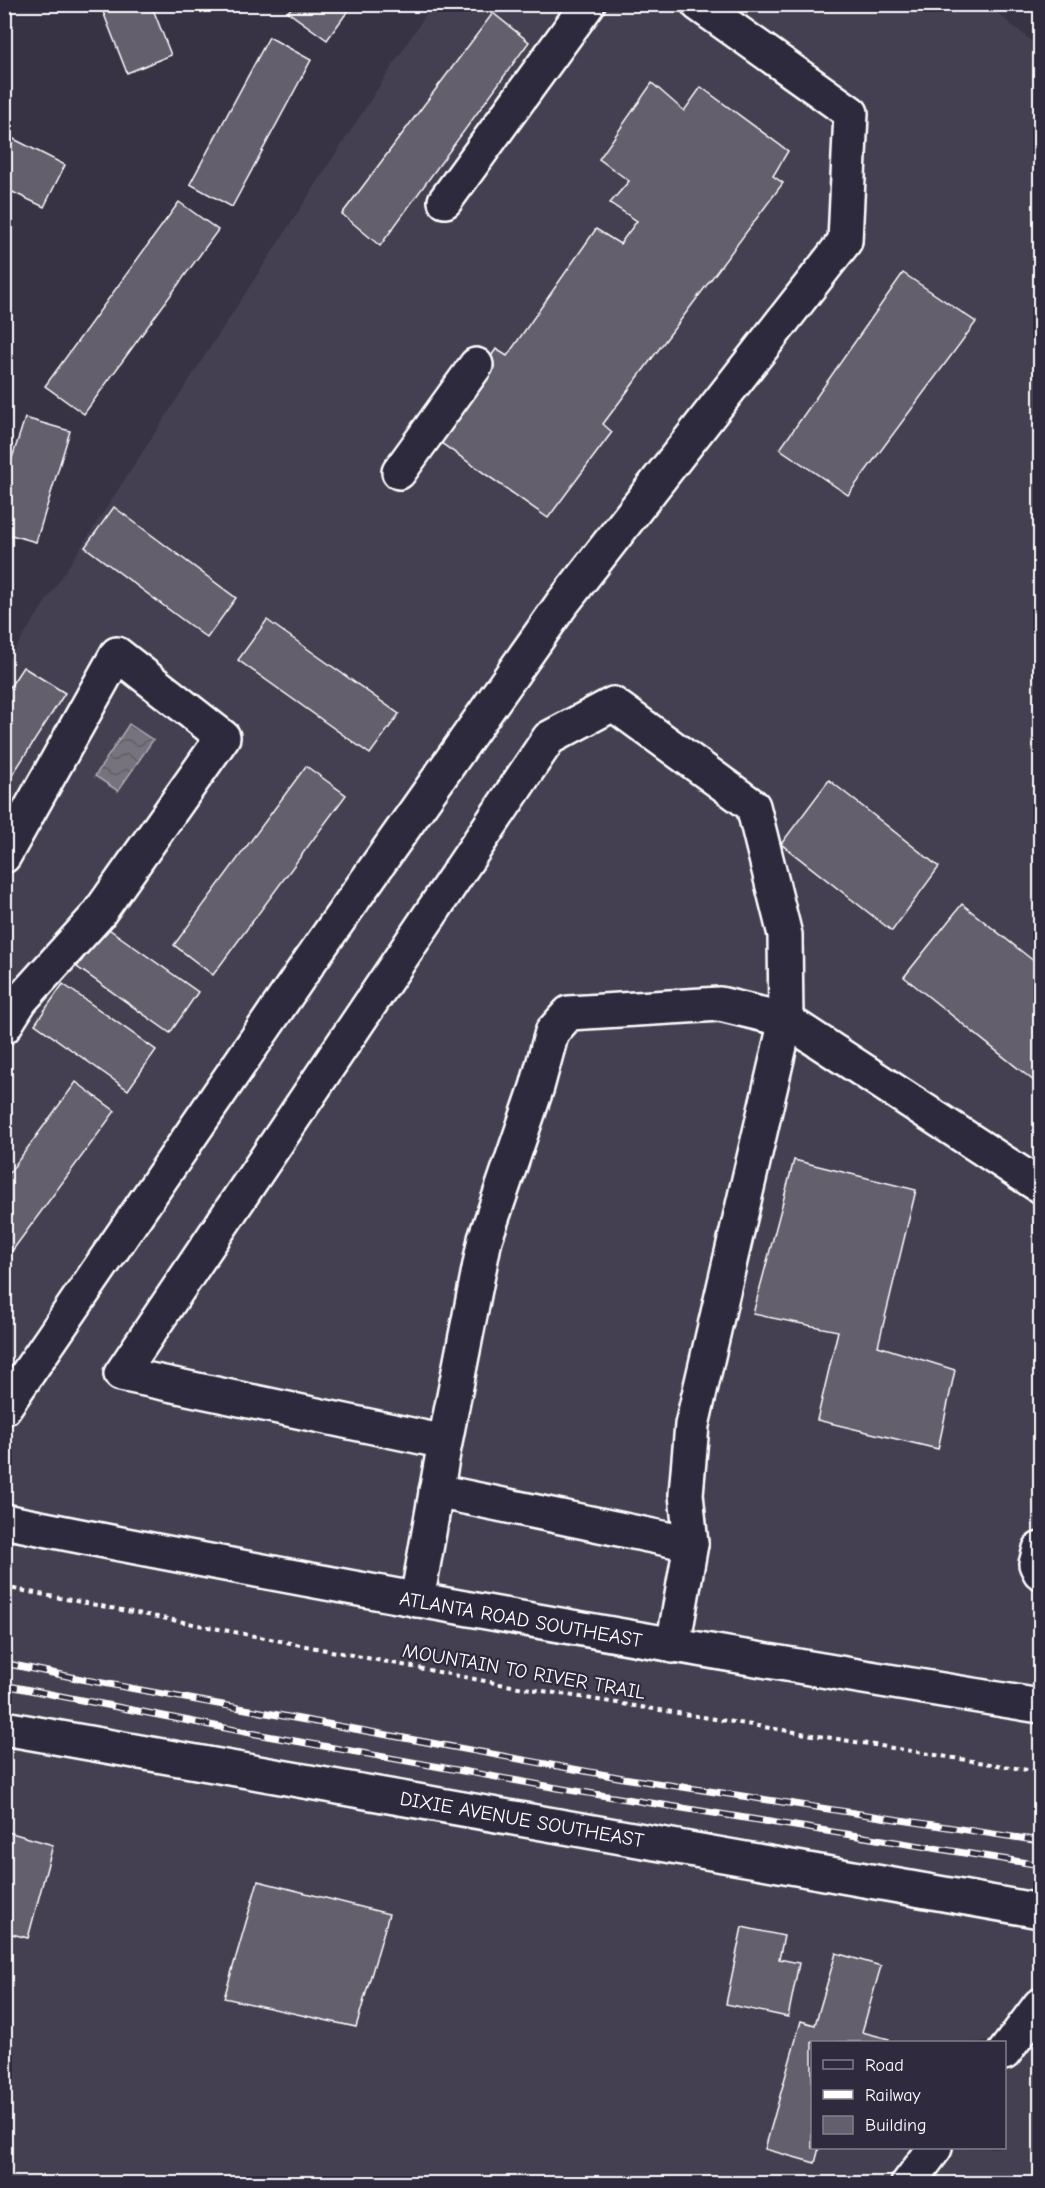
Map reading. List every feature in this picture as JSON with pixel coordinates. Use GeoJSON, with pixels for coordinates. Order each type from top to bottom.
{"type":"FeatureCollection","features":[{"type":"Feature","properties":{"kind":"street"},"geometry":{"type":"LineString","coordinates":[[445,201],[588,4]]}},
{"type":"Feature","properties":{"kind":"street"},"geometry":{"type":"LineString","coordinates":[[4,1408],[312,958],[561,605],[845,241],[851,113],[698,4]]}},
{"type":"Feature","properties":{"kind":"street"},"geometry":{"type":"LineString","coordinates":[[399,472],[476,365]]}},
{"type":"Feature","properties":{"kind":"street"},"geometry":{"type":"LineString","coordinates":[[4,856],[117,654],[223,737],[97,916],[10,1004]]}},
{"type":"Feature","properties":{"kind":"street"},"geometry":{"type":"LineString","coordinates":[[445,1442],[121,1374],[549,738],[613,704],[753,806],[785,935],[786,1020],[692,1425],[686,1494],[691,1544],[673,1646]]}},
{"type":"Feature","properties":{"kind":"street"},"geometry":{"type":"LineString","coordinates":[[417,1600],[485,1239],[537,1087],[552,1032],[568,1013],[720,1004],[786,1020],[1041,1186]]}},
{"type":"Feature","properties":{"kind":"street"},"geometry":{"type":"LineString","coordinates":[[436,1491],[691,1544]]}},
{"type":"Feature","properties":{"kind":"street","name":"ATLANTA ROAD SOUTHEAST"},"geometry":{"type":"LineString","coordinates":[[4,1521],[417,1600],[673,1646],[1041,1706]]}},
{"type":"Feature","properties":{"kind":"street"},"geometry":{"type":"LineString","coordinates":[[1041,1549],[1036,1564],[1041,1572]]}},
{"type":"Feature","properties":{"kind":"street","name":"DIXIE AVENUE SOUTHEAST"},"geometry":{"type":"LineString","coordinates":[[4,1728],[1041,1911]]}},
{"type":"Feature","properties":{"kind":"street"},"geometry":{"type":"LineString","coordinates":[[1006,2052],[1041,2005]]}},
{"type":"Feature","properties":{"kind":"street"},"geometry":{"type":"LineString","coordinates":[[908,2184],[933,2149]]}},
{"type":"Feature","properties":{"kind":"path","name":"MOUNTAIN TO RIVER TRAIL"},"geometry":{"type":"LineString","coordinates":[[4,1587],[500,1684],[1041,1772]]}},
{"type":"Feature","properties":{"kind":"shaded area"},"geometry":{"type":"Polygon","coordinates":[[[432,5],[987,5],[1040,48],[1040,2183],[5,2183],[4,666],[432,5]]]}},
{"type":"Feature","properties":{"kind":"water"},"geometry":{"type":"Polygon","coordinates":[[[129,724],[153,740],[118,791],[95,776],[129,724]]]}},
{"type":"Feature","properties":{"kind":"building"},"geometry":{"type":"Polygon","coordinates":[[[100,4],[151,4],[171,55],[127,73],[100,4]]]}},
{"type":"Feature","properties":{"kind":"building"},"geometry":{"type":"Polygon","coordinates":[[[294,4],[353,4],[327,40],[288,12],[294,4]]]}},
{"type":"Feature","properties":{"kind":"building"},"geometry":{"type":"Polygon","coordinates":[[[493,13],[529,42],[380,246],[342,214],[493,13]]]}},
{"type":"Feature","properties":{"kind":"building"},"geometry":{"type":"Polygon","coordinates":[[[269,37],[311,60],[232,207],[190,184],[269,37]]]}},
{"type":"Feature","properties":{"kind":"building"},"geometry":{"type":"Polygon","coordinates":[[[652,83],[684,111],[701,87],[788,151],[773,176],[783,183],[603,424],[612,432],[548,518],[434,438],[496,349],[507,356],[596,229],[620,244],[637,221],[610,203],[629,181],[599,159],[652,83]]]}},
{"type":"Feature","properties":{"kind":"building"},"geometry":{"type":"Polygon","coordinates":[[[4,134],[65,165],[44,207],[4,188],[4,134]]]}},
{"type":"Feature","properties":{"kind":"building"},"geometry":{"type":"Polygon","coordinates":[[[179,202],[218,230],[84,414],[45,386],[179,202]]]}},
{"type":"Feature","properties":{"kind":"building"},"geometry":{"type":"Polygon","coordinates":[[[903,273],[976,322],[848,495],[780,449],[903,273]]]}},
{"type":"Feature","properties":{"kind":"building"},"geometry":{"type":"Polygon","coordinates":[[[25,418],[70,431],[36,542],[4,533],[4,483],[25,418]]]}},
{"type":"Feature","properties":{"kind":"building"},"geometry":{"type":"Polygon","coordinates":[[[114,507],[236,598],[207,638],[85,547],[114,507]]]}},
{"type":"Feature","properties":{"kind":"building"},"geometry":{"type":"Polygon","coordinates":[[[267,620],[399,714],[370,754],[238,660],[267,620]]]}},
{"type":"Feature","properties":{"kind":"building"},"geometry":{"type":"Polygon","coordinates":[[[23,667],[65,693],[4,788],[4,696],[23,667]]]}},
{"type":"Feature","properties":{"kind":"building"},"geometry":{"type":"Polygon","coordinates":[[[306,766],[346,795],[213,975],[174,945],[306,766]]]}},
{"type":"Feature","properties":{"kind":"building"},"geometry":{"type":"Polygon","coordinates":[[[829,780],[939,867],[892,931],[781,844],[829,780]]]}},
{"type":"Feature","properties":{"kind":"building"},"geometry":{"type":"Polygon","coordinates":[[[962,904],[1040,966],[1040,1086],[904,977],[962,904]]]}},
{"type":"Feature","properties":{"kind":"building"},"geometry":{"type":"Polygon","coordinates":[[[106,927],[198,992],[170,1033],[77,967],[106,927]]]}},
{"type":"Feature","properties":{"kind":"building"},"geometry":{"type":"Polygon","coordinates":[[[63,984],[156,1050],[128,1090],[35,1024],[63,984]]]}},
{"type":"Feature","properties":{"kind":"building"},"geometry":{"type":"Polygon","coordinates":[[[76,1082],[115,1111],[4,1262],[4,1180],[76,1082]]]}},
{"type":"Feature","properties":{"kind":"building"},"geometry":{"type":"Polygon","coordinates":[[[794,1160],[916,1190],[878,1346],[955,1370],[938,1449],[817,1420],[838,1331],[753,1314],[794,1160]]]}},
{"type":"Feature","properties":{"kind":"building"},"geometry":{"type":"Polygon","coordinates":[[[8,1832],[53,1845],[28,1938],[4,1932],[4,1843],[8,1832]]]}},
{"type":"Feature","properties":{"kind":"building"},"geometry":{"type":"Polygon","coordinates":[[[258,1881],[389,1914],[356,2027],[224,1998],[258,1881]]]}},
{"type":"Feature","properties":{"kind":"building"},"geometry":{"type":"Polygon","coordinates":[[[742,1927],[784,1936],[779,1959],[799,1963],[788,2017],[726,2004],[742,1927]]]}},
{"type":"Feature","properties":{"kind":"building"},"geometry":{"type":"Polygon","coordinates":[[[836,1953],[881,1966],[862,2032],[889,2039],[888,2041],[811,2041],[811,2149],[819,2149],[815,2163],[765,2149],[801,2021],[815,2025],[836,1953]]]}},
{"type":"Feature","properties":{"kind":"railway"},"geometry":{"type":"LineString","coordinates":[[4,1663],[623,1778],[1040,1841]]}},
{"type":"Feature","properties":{"kind":"railway"},"geometry":{"type":"LineString","coordinates":[[4,1685],[256,1734],[563,1789],[1040,1865]]}}]}
